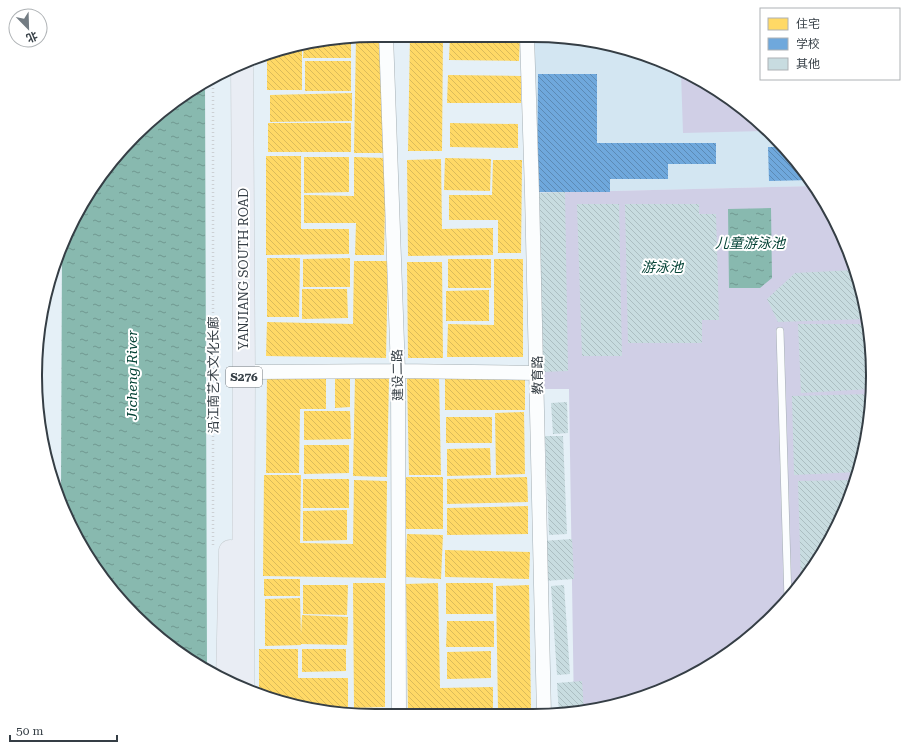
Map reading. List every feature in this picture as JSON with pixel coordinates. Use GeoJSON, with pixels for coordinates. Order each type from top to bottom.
{"type":"FeatureCollection","features":[{"type":"Feature","properties":{"kind":"main road","name":"YANJIANG SOUTH ROAD"},"geometry":{"type":"LineString","coordinates":[[242,70],[244,372],[243,682]]}},
{"type":"Feature","properties":{"kind":"main road","name":"YANJIANG SOUTH ROAD"},"geometry":{"type":"LineString","coordinates":[[226,77],[227,126],[231,182],[232,518],[228,575],[227,674]]}},
{"type":"Feature","properties":{"kind":"street","name":"建设二路"},"geometry":{"type":"LineString","coordinates":[[386,42],[398,371],[399,709]]}},
{"type":"Feature","properties":{"kind":"street","name":"教育路"},"geometry":{"type":"LineString","coordinates":[[527,42],[544,708]]}},
{"type":"Feature","properties":{"kind":"street"},"geometry":{"type":"LineString","coordinates":[[244,372],[398,371],[536,373]]}},
{"type":"Feature","properties":{"kind":"lane"},"geometry":{"type":"LineString","coordinates":[[780,331],[788,590]]}},
{"type":"Feature","properties":{"kind":"path","name":"沿江南艺术文化长廊"},"geometry":{"type":"LineString","coordinates":[[213,85],[213,546]]}},
{"type":"Feature","properties":{"kind":"shaded area"},"geometry":{"type":"Polygon","coordinates":[[[531,42],[598,48],[640,60],[680,76],[718,98],[736,111],[768,140],[797,172],[807,186],[532,193],[531,42]]]}},
{"type":"Feature","properties":{"kind":"shaded area"},"geometry":{"type":"Polygon","coordinates":[[[681,77],[718,98],[736,111],[759,131],[683,133],[681,77]]]}},
{"type":"Feature","properties":{"kind":"shaded area"},"geometry":{"type":"Polygon","coordinates":[[[807,186],[832,228],[848,268],[860,310],[865,354],[866,376],[863,419],[855,462],[841,503],[832,523],[810,561],[797,579],[768,611],[736,640],[718,653],[680,675],[660,684],[619,698],[574,706],[569,389],[537,389],[532,193],[807,186]]]}},
{"type":"Feature","properties":{"kind":"water","name":"Jicheng River"},"geometry":{"type":"Polygon","coordinates":[[[205,89],[207,663],[172,640],[140,611],[111,579],[98,561],[76,523],[61,486],[62,262],[67,248],[76,228],[98,190],[111,172],[156,125],[172,111],[205,89]]]}},
{"type":"Feature","properties":{"kind":"water","name":"儿童游泳池"},"geometry":{"type":"Polygon","coordinates":[[[771,208],[772,278],[760,288],[729,288],[728,209],[771,208]]]}},
{"type":"Feature","properties":{"kind":"building: 住宅"},"geometry":{"type":"Polygon","coordinates":[[[389,42],[386,153],[354,153],[356,43],[389,42]]]}},
{"type":"Feature","properties":{"kind":"building: 住宅"},"geometry":{"type":"Polygon","coordinates":[[[410,42],[443,42],[442,151],[408,151],[410,42]]]}},
{"type":"Feature","properties":{"kind":"building: 住宅"},"geometry":{"type":"Polygon","coordinates":[[[450,42],[520,42],[519,61],[449,60],[450,42]]]}},
{"type":"Feature","properties":{"kind":"building: 住宅"},"geometry":{"type":"Polygon","coordinates":[[[351,43],[351,58],[303,58],[304,50],[351,43]]]}},
{"type":"Feature","properties":{"kind":"building: 住宅"},"geometry":{"type":"Polygon","coordinates":[[[302,51],[302,90],[267,90],[267,60],[289,53],[302,51]]]}},
{"type":"Feature","properties":{"kind":"building: 住宅"},"geometry":{"type":"Polygon","coordinates":[[[305,61],[351,61],[351,91],[305,91],[305,61]]]}},
{"type":"Feature","properties":{"kind":"building: 住宅"},"geometry":{"type":"Polygon","coordinates":[[[448,75],[521,76],[521,103],[447,103],[448,75]]]}},
{"type":"Feature","properties":{"kind":"building: 住宅"},"geometry":{"type":"Polygon","coordinates":[[[352,93],[352,121],[270,122],[270,95],[352,93]]]}},
{"type":"Feature","properties":{"kind":"building: 住宅"},"geometry":{"type":"Polygon","coordinates":[[[268,123],[351,123],[351,152],[268,152],[268,123]]]}},
{"type":"Feature","properties":{"kind":"building: 住宅"},"geometry":{"type":"Polygon","coordinates":[[[450,123],[518,124],[518,148],[450,147],[450,123]]]}},
{"type":"Feature","properties":{"kind":"building: 住宅"},"geometry":{"type":"Polygon","coordinates":[[[266,156],[301,156],[301,229],[349,229],[349,254],[266,255],[266,156]]]}},
{"type":"Feature","properties":{"kind":"building: 住宅"},"geometry":{"type":"Polygon","coordinates":[[[304,157],[349,157],[349,192],[304,193],[304,157]]]}},
{"type":"Feature","properties":{"kind":"building: 住宅"},"geometry":{"type":"Polygon","coordinates":[[[354,157],[386,158],[384,255],[355,255],[356,223],[304,223],[304,195],[354,196],[354,157]]]}},
{"type":"Feature","properties":{"kind":"building: 住宅"},"geometry":{"type":"Polygon","coordinates":[[[445,158],[491,159],[490,191],[444,190],[445,158]]]}},
{"type":"Feature","properties":{"kind":"building: 住宅"},"geometry":{"type":"Polygon","coordinates":[[[441,159],[442,229],[493,228],[493,255],[408,256],[407,160],[441,159]]]}},
{"type":"Feature","properties":{"kind":"building: 住宅"},"geometry":{"type":"Polygon","coordinates":[[[493,160],[522,160],[521,253],[498,253],[498,220],[449,220],[449,195],[492,195],[493,160]]]}},
{"type":"Feature","properties":{"kind":"building: 住宅"},"geometry":{"type":"Polygon","coordinates":[[[267,258],[300,258],[299,317],[267,317],[267,258]]]}},
{"type":"Feature","properties":{"kind":"building: 住宅"},"geometry":{"type":"Polygon","coordinates":[[[350,258],[350,287],[303,287],[303,259],[350,258]]]}},
{"type":"Feature","properties":{"kind":"building: 住宅"},"geometry":{"type":"Polygon","coordinates":[[[448,259],[491,259],[491,288],[448,288],[448,259]]]}},
{"type":"Feature","properties":{"kind":"building: 住宅"},"geometry":{"type":"Polygon","coordinates":[[[494,259],[523,259],[523,357],[447,357],[448,324],[494,325],[494,259]]]}},
{"type":"Feature","properties":{"kind":"building: 住宅"},"geometry":{"type":"Polygon","coordinates":[[[354,261],[388,261],[386,358],[266,356],[267,322],[353,324],[354,261]]]}},
{"type":"Feature","properties":{"kind":"building: 住宅"},"geometry":{"type":"Polygon","coordinates":[[[407,262],[442,262],[443,358],[408,358],[407,262]]]}},
{"type":"Feature","properties":{"kind":"building: 住宅"},"geometry":{"type":"Polygon","coordinates":[[[302,289],[347,289],[348,318],[302,319],[302,289]]]}},
{"type":"Feature","properties":{"kind":"building: 住宅"},"geometry":{"type":"Polygon","coordinates":[[[489,290],[489,321],[446,321],[446,291],[489,290]]]}},
{"type":"Feature","properties":{"kind":"building: 住宅"},"geometry":{"type":"Polygon","coordinates":[[[267,374],[326,375],[326,409],[300,409],[299,473],[266,473],[267,374]]]}},
{"type":"Feature","properties":{"kind":"building: 住宅"},"geometry":{"type":"Polygon","coordinates":[[[439,376],[441,475],[409,475],[407,377],[439,376]]]}},
{"type":"Feature","properties":{"kind":"building: 住宅"},"geometry":{"type":"Polygon","coordinates":[[[335,378],[350,378],[350,407],[335,408],[335,378]]]}},
{"type":"Feature","properties":{"kind":"building: 住宅"},"geometry":{"type":"Polygon","coordinates":[[[355,378],[389,378],[387,477],[353,476],[355,378]]]}},
{"type":"Feature","properties":{"kind":"building: 住宅"},"geometry":{"type":"Polygon","coordinates":[[[445,379],[525,379],[525,410],[445,410],[445,379]]]}},
{"type":"Feature","properties":{"kind":"building: 住宅"},"geometry":{"type":"Polygon","coordinates":[[[304,411],[350,411],[351,439],[304,440],[304,411]]]}},
{"type":"Feature","properties":{"kind":"building: 住宅"},"geometry":{"type":"Polygon","coordinates":[[[524,412],[525,474],[496,475],[495,413],[524,412]]]}},
{"type":"Feature","properties":{"kind":"building: 住宅"},"geometry":{"type":"Polygon","coordinates":[[[446,417],[492,417],[492,443],[446,443],[446,417]]]}},
{"type":"Feature","properties":{"kind":"building: 住宅"},"geometry":{"type":"Polygon","coordinates":[[[304,445],[349,445],[349,473],[304,474],[304,445]]]}},
{"type":"Feature","properties":{"kind":"building: 住宅"},"geometry":{"type":"Polygon","coordinates":[[[490,448],[491,475],[447,476],[447,449],[490,448]]]}},
{"type":"Feature","properties":{"kind":"building: 住宅"},"geometry":{"type":"Polygon","coordinates":[[[264,475],[301,475],[300,543],[353,544],[354,480],[387,481],[386,578],[263,576],[264,475]]]}},
{"type":"Feature","properties":{"kind":"building: 住宅"},"geometry":{"type":"Polygon","coordinates":[[[406,477],[443,477],[443,529],[406,529],[406,477]]]}},
{"type":"Feature","properties":{"kind":"building: 住宅"},"geometry":{"type":"Polygon","coordinates":[[[527,477],[528,502],[447,504],[447,479],[527,477]]]}},
{"type":"Feature","properties":{"kind":"building: 住宅"},"geometry":{"type":"Polygon","coordinates":[[[303,479],[349,479],[349,508],[303,508],[303,479]]]}},
{"type":"Feature","properties":{"kind":"building: 住宅"},"geometry":{"type":"Polygon","coordinates":[[[528,506],[528,534],[447,535],[447,508],[528,506]]]}},
{"type":"Feature","properties":{"kind":"building: 住宅"},"geometry":{"type":"Polygon","coordinates":[[[347,510],[347,540],[303,541],[303,511],[347,510]]]}},
{"type":"Feature","properties":{"kind":"building: 住宅"},"geometry":{"type":"Polygon","coordinates":[[[407,534],[443,535],[441,579],[405,577],[407,534]]]}},
{"type":"Feature","properties":{"kind":"building: 住宅"},"geometry":{"type":"Polygon","coordinates":[[[445,550],[530,552],[529,579],[445,577],[445,550]]]}},
{"type":"Feature","properties":{"kind":"building: 住宅"},"geometry":{"type":"Polygon","coordinates":[[[264,579],[300,579],[300,596],[264,596],[264,579]]]}},
{"type":"Feature","properties":{"kind":"building: 住宅"},"geometry":{"type":"Polygon","coordinates":[[[353,583],[385,583],[385,707],[354,708],[353,583]]]}},
{"type":"Feature","properties":{"kind":"building: 住宅"},"geometry":{"type":"Polygon","coordinates":[[[438,583],[440,688],[493,687],[493,709],[408,709],[406,584],[438,583]]]}},
{"type":"Feature","properties":{"kind":"building: 住宅"},"geometry":{"type":"Polygon","coordinates":[[[446,583],[493,583],[493,614],[446,614],[446,583]]]}},
{"type":"Feature","properties":{"kind":"building: 住宅"},"geometry":{"type":"Polygon","coordinates":[[[303,585],[348,585],[347,615],[303,614],[303,585]]]}},
{"type":"Feature","properties":{"kind":"building: 住宅"},"geometry":{"type":"Polygon","coordinates":[[[529,585],[531,709],[498,709],[496,586],[529,585]]]}},
{"type":"Feature","properties":{"kind":"building: 住宅"},"geometry":{"type":"Polygon","coordinates":[[[300,598],[301,634],[302,615],[348,617],[347,645],[301,644],[265,646],[265,599],[300,598]]]}},
{"type":"Feature","properties":{"kind":"building: 住宅"},"geometry":{"type":"Polygon","coordinates":[[[447,621],[494,621],[494,647],[446,647],[447,621]]]}},
{"type":"Feature","properties":{"kind":"building: 住宅"},"geometry":{"type":"Polygon","coordinates":[[[259,649],[298,649],[298,678],[348,678],[348,707],[310,703],[259,688],[259,649]]]}},
{"type":"Feature","properties":{"kind":"building: 住宅"},"geometry":{"type":"Polygon","coordinates":[[[302,649],[346,649],[346,671],[302,672],[302,649]]]}},
{"type":"Feature","properties":{"kind":"building: 住宅"},"geometry":{"type":"Polygon","coordinates":[[[491,651],[491,678],[447,679],[447,652],[491,651]]]}},
{"type":"Feature","properties":{"kind":"building: 学校"},"geometry":{"type":"Polygon","coordinates":[[[538,74],[597,74],[597,143],[716,143],[716,164],[668,164],[668,179],[610,179],[610,192],[537,192],[538,74]]]}},
{"type":"Feature","properties":{"kind":"building: 学校"},"geometry":{"type":"Polygon","coordinates":[[[768,147],[775,147],[803,180],[769,181],[768,147]]]}},
{"type":"Feature","properties":{"kind":"building: 其他"},"geometry":{"type":"Polygon","coordinates":[[[565,192],[568,371],[541,372],[539,193],[565,192]]]}},
{"type":"Feature","properties":{"kind":"building: 其他"},"geometry":{"type":"Polygon","coordinates":[[[577,204],[619,204],[622,356],[582,356],[577,204]]]}},
{"type":"Feature","properties":{"kind":"building: 其他"},"geometry":{"type":"Polygon","coordinates":[[[625,204],[699,204],[699,214],[716,214],[719,320],[702,320],[702,343],[628,343],[625,204]]]}},
{"type":"Feature","properties":{"kind":"building: 其他"},"geometry":{"type":"Polygon","coordinates":[[[849,270],[855,289],[861,319],[778,322],[767,299],[795,273],[849,270]]]}},
{"type":"Feature","properties":{"kind":"building: 其他"},"geometry":{"type":"Polygon","coordinates":[[[798,324],[862,324],[865,354],[865,389],[801,393],[798,324]]]}},
{"type":"Feature","properties":{"kind":"building: 其他"},"geometry":{"type":"Polygon","coordinates":[[[865,394],[860,441],[852,472],[794,475],[792,396],[865,394]]]}},
{"type":"Feature","properties":{"kind":"building: 其他"},"geometry":{"type":"Polygon","coordinates":[[[567,402],[568,433],[553,434],[551,403],[567,402]]]}},
{"type":"Feature","properties":{"kind":"building: 其他"},"geometry":{"type":"Polygon","coordinates":[[[545,436],[563,436],[567,534],[549,535],[545,436]]]}},
{"type":"Feature","properties":{"kind":"building: 其他"},"geometry":{"type":"Polygon","coordinates":[[[849,480],[832,523],[801,574],[798,481],[849,480]]]}},
{"type":"Feature","properties":{"kind":"building: 其他"},"geometry":{"type":"Polygon","coordinates":[[[572,539],[574,579],[545,581],[542,541],[572,539]]]}},
{"type":"Feature","properties":{"kind":"building: 其他"},"geometry":{"type":"Polygon","coordinates":[[[564,585],[570,674],[557,675],[551,586],[564,585]]]}},
{"type":"Feature","properties":{"kind":"building: 其他"},"geometry":{"type":"Polygon","coordinates":[[[582,681],[584,705],[559,708],[557,683],[582,681]]]}},
{"type":"Feature","properties":{"kind":"water label","name":"游泳池"},"geometry":{"type":"Point","coordinates":[662,267]}}]}
